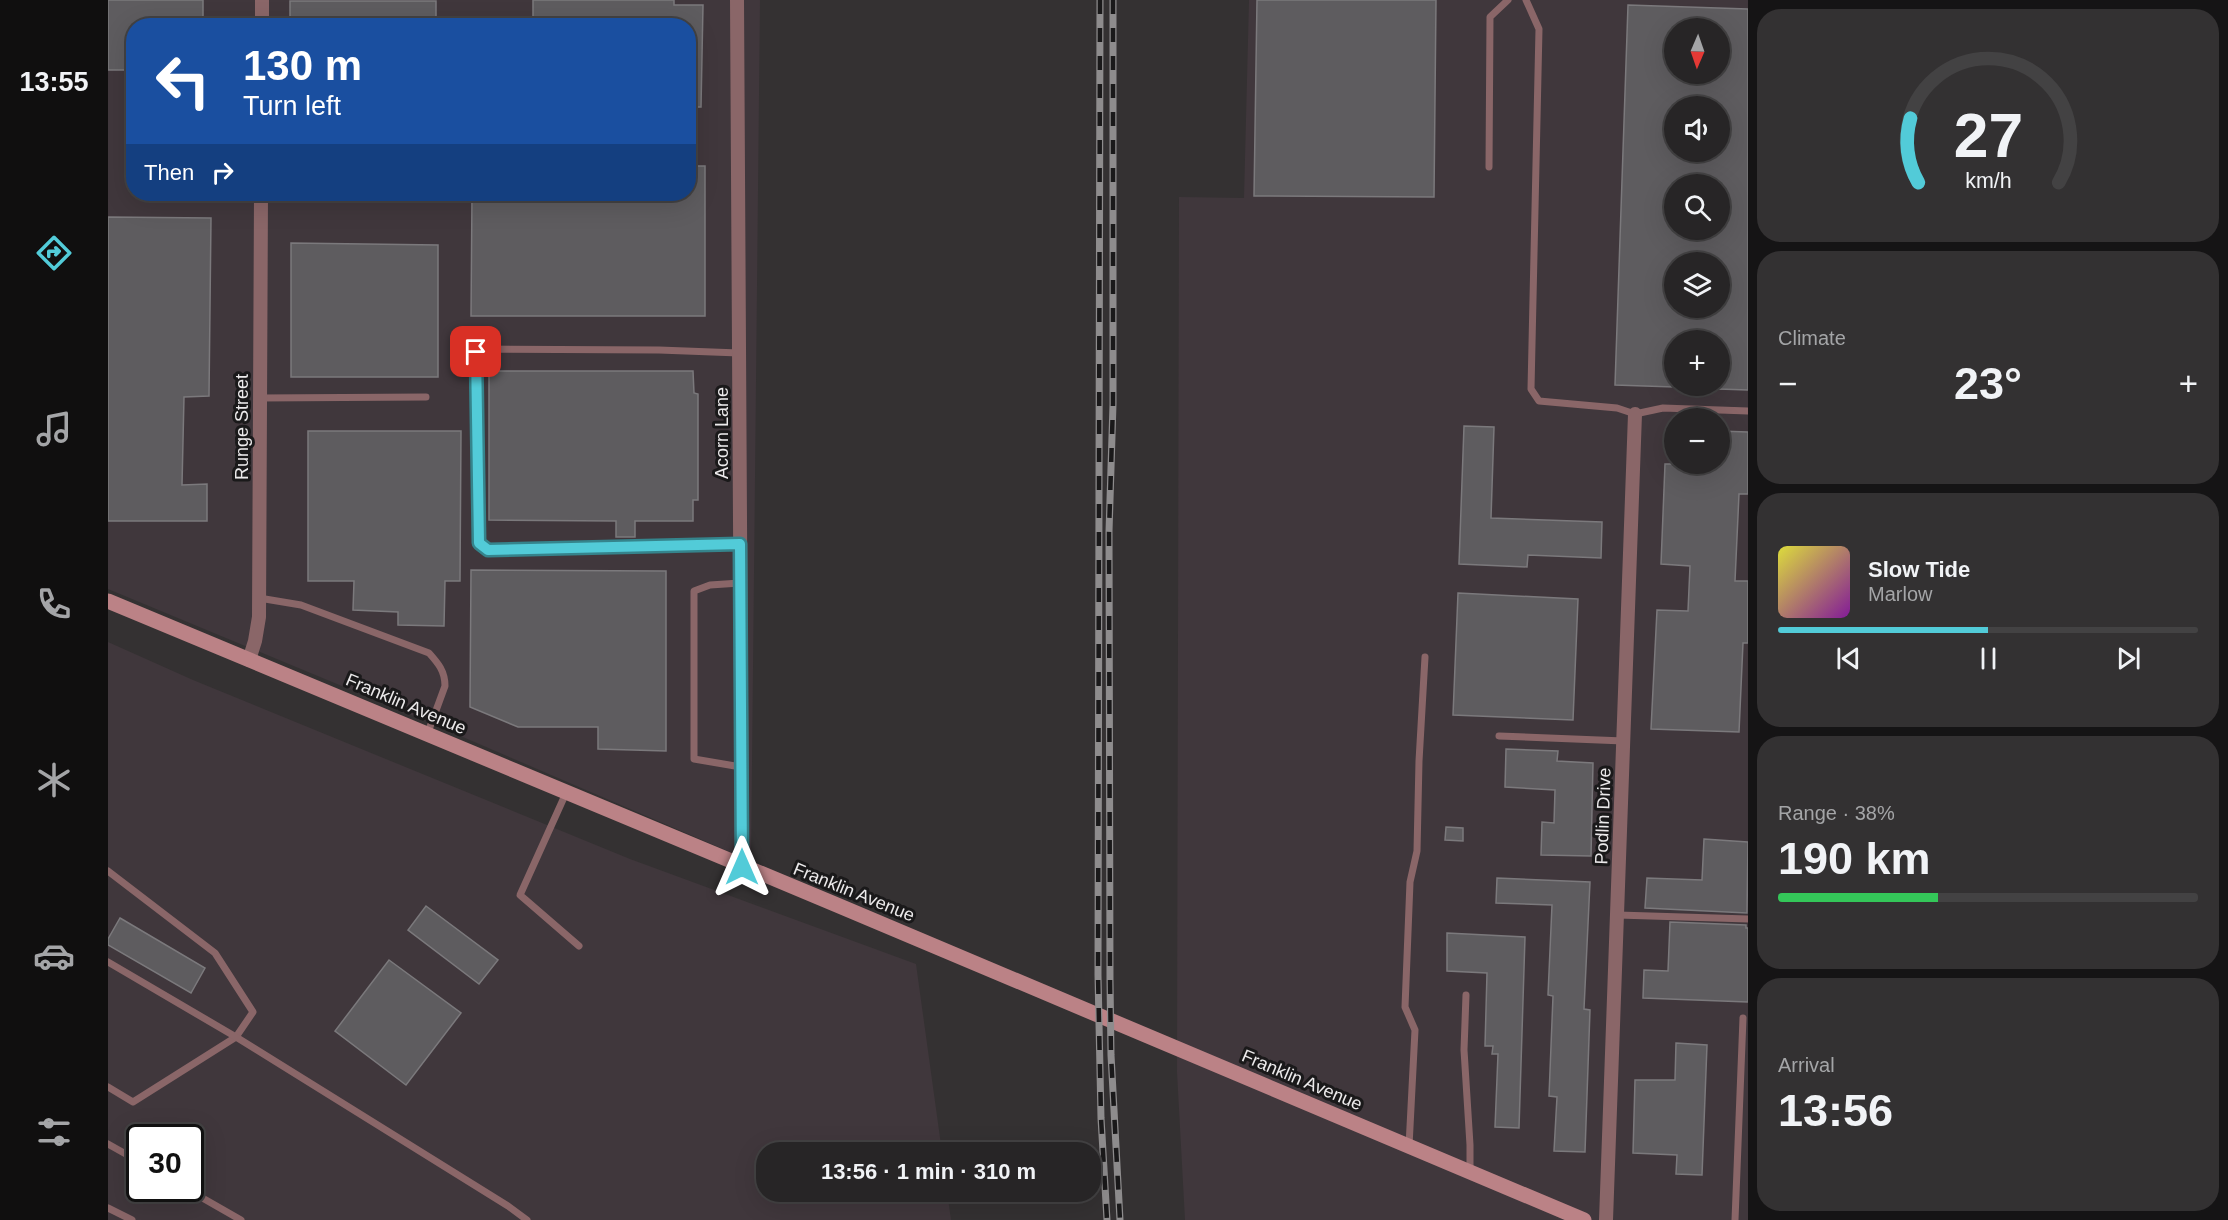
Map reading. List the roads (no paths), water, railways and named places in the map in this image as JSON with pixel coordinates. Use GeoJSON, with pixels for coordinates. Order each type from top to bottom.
{"type":"FeatureCollection","features":[{"type":"Feature","properties":{"kind":"main road","name":"Franklin Avenue"},"geometry":{"type":"LineString","coordinates":[[108,602],[1584,1220]]}},
{"type":"Feature","properties":{"kind":"street"},"geometry":{"type":"LineString","coordinates":[[262,0],[262,18]]}},
{"type":"Feature","properties":{"kind":"street","name":"Acorn Lane"},"geometry":{"type":"LineString","coordinates":[[737,0],[742,867]]}},
{"type":"Feature","properties":{"kind":"street","name":"Runge Street"},"geometry":{"type":"LineString","coordinates":[[249,660],[259,617],[261,201]]}},
{"type":"Feature","properties":{"kind":"street","name":"Podlin Drive"},"geometry":{"type":"LineString","coordinates":[[1606,1220],[1635,414]]}},
{"type":"Feature","properties":{"kind":"lane"},"geometry":{"type":"LineString","coordinates":[[1489,167],[1490,17],[1508,0]]}},
{"type":"Feature","properties":{"kind":"lane"},"geometry":{"type":"LineString","coordinates":[[1526,0],[1539,29],[1531,389],[1539,400],[1617,408],[1635,414],[1663,408],[1748,411]]}},
{"type":"Feature","properties":{"kind":"lane"},"geometry":{"type":"LineString","coordinates":[[739,353],[481,349],[476,352],[476,435],[479,543],[488,550],[740,544]]}},
{"type":"Feature","properties":{"kind":"lane"},"geometry":{"type":"LineString","coordinates":[[260,398],[426,397]]}},
{"type":"Feature","properties":{"kind":"lane"},"geometry":{"type":"LineString","coordinates":[[740,583],[710,585],[694,591],[694,759],[741,766]]}},
{"type":"Feature","properties":{"kind":"lane"},"geometry":{"type":"LineString","coordinates":[[259,598],[301,605],[429,653],[441,667],[445,677],[445,686],[428,735]]}},
{"type":"Feature","properties":{"kind":"lane"},"geometry":{"type":"LineString","coordinates":[[1409,1146],[1415,1030],[1405,1007],[1410,882],[1417,851],[1425,657]]}},
{"type":"Feature","properties":{"kind":"lane"},"geometry":{"type":"LineString","coordinates":[[1499,736],[1624,741]]}},
{"type":"Feature","properties":{"kind":"lane"},"geometry":{"type":"LineString","coordinates":[[566,793],[520,895],[579,946]]}},
{"type":"Feature","properties":{"kind":"lane"},"geometry":{"type":"LineString","coordinates":[[108,871],[215,953],[253,1012],[236,1037],[133,1102],[108,1087]]}},
{"type":"Feature","properties":{"kind":"lane"},"geometry":{"type":"LineString","coordinates":[[1618,915],[1748,919]]}},
{"type":"Feature","properties":{"kind":"lane"},"geometry":{"type":"LineString","coordinates":[[108,962],[236,1037],[527,1220]]}},
{"type":"Feature","properties":{"kind":"lane"},"geometry":{"type":"LineString","coordinates":[[1466,995],[1464,1050],[1470,1172]]}},
{"type":"Feature","properties":{"kind":"lane"},"geometry":{"type":"LineString","coordinates":[[1735,1220],[1743,1018]]}},
{"type":"Feature","properties":{"kind":"lane"},"geometry":{"type":"LineString","coordinates":[[108,1144],[126,1154]]}},
{"type":"Feature","properties":{"kind":"lane"},"geometry":{"type":"LineString","coordinates":[[204,1199],[241,1220]]}},
{"type":"Feature","properties":{"kind":"lane"},"geometry":{"type":"LineString","coordinates":[[108,1208],[132,1220]]}},
{"type":"Feature","properties":{"kind":"railway"},"geometry":{"type":"LineString","coordinates":[[1100,0],[1098,975],[1101,1118],[1107,1220]]}},
{"type":"Feature","properties":{"kind":"railway"},"geometry":{"type":"LineString","coordinates":[[1113,0],[1113,404],[1109,532],[1110,980],[1111,1055],[1120,1220]]}}]}
